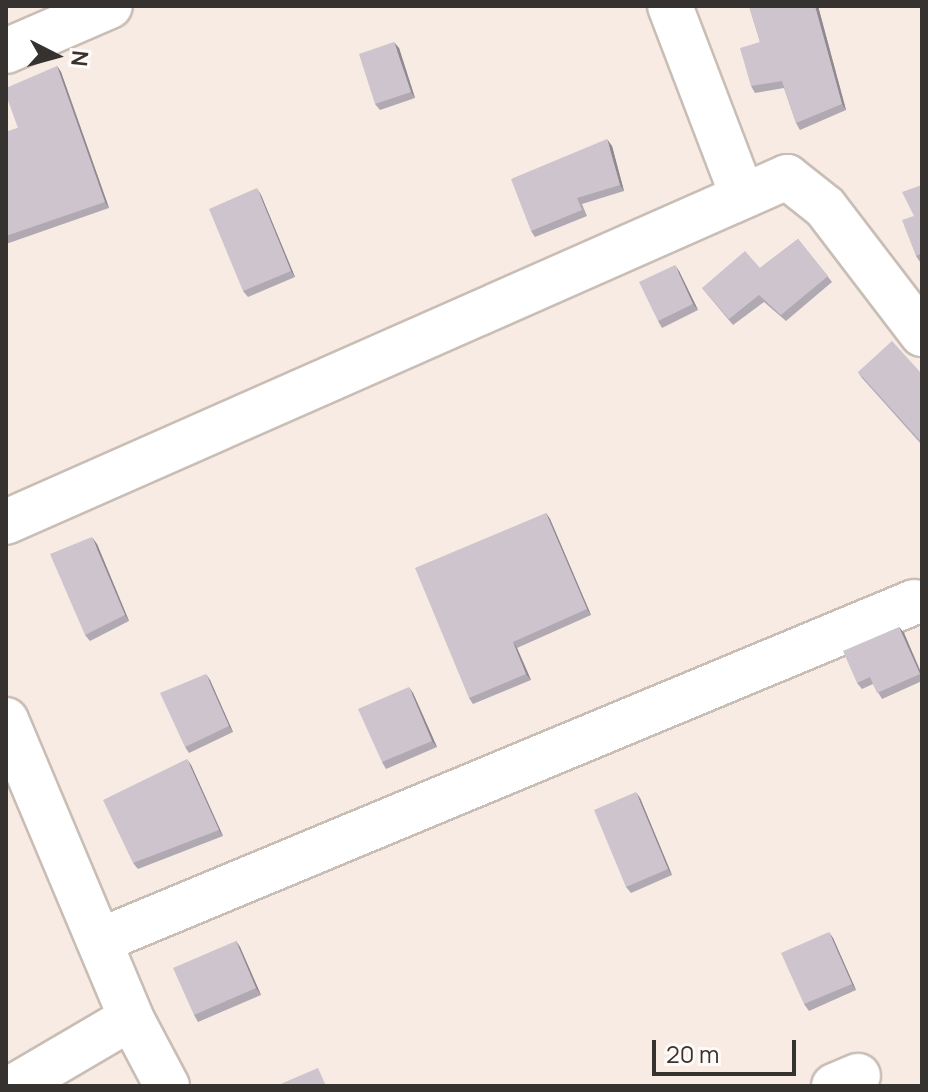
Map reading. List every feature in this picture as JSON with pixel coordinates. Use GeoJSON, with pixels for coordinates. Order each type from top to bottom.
{"type":"FeatureCollection","features":[{"type":"Feature","properties":{"kind":"street"},"geometry":{"type":"LineString","coordinates":[[6,51],[110,6]]}},
{"type":"Feature","properties":{"kind":"street"},"geometry":{"type":"LineString","coordinates":[[670,6],[742,195]]}},
{"type":"Feature","properties":{"kind":"street"},"geometry":{"type":"LineString","coordinates":[[6,522],[787,177],[810,192],[922,334]]}},
{"type":"Feature","properties":{"kind":"street"},"geometry":{"type":"LineString","coordinates":[[99,941],[914,602]]}},
{"type":"Feature","properties":{"kind":"street"},"geometry":{"type":"LineString","coordinates":[[6,720],[131,1018],[167,1086]]}},
{"type":"Feature","properties":{"kind":"street"},"geometry":{"type":"LineString","coordinates":[[15,1086],[131,1018]]}},
{"type":"Feature","properties":{"kind":"building"},"geometry":{"type":"Polygon","coordinates":[[[749,6],[815,6],[842,104],[796,123],[782,81],[751,86],[740,48],[760,42],[749,6]]]}},
{"type":"Feature","properties":{"kind":"building"},"geometry":{"type":"Polygon","coordinates":[[[394,42],[411,92],[375,104],[359,54],[394,42]]]}},
{"type":"Feature","properties":{"kind":"building"},"geometry":{"type":"Polygon","coordinates":[[[57,66],[105,202],[6,236],[6,132],[18,128],[6,88],[57,66]]]}},
{"type":"Feature","properties":{"kind":"building"},"geometry":{"type":"Polygon","coordinates":[[[607,139],[620,185],[577,198],[582,210],[531,231],[511,179],[607,139]]]}},
{"type":"Feature","properties":{"kind":"building"},"geometry":{"type":"Polygon","coordinates":[[[922,185],[922,253],[916,256],[902,220],[914,216],[902,192],[922,185]]]}},
{"type":"Feature","properties":{"kind":"building"},"geometry":{"type":"Polygon","coordinates":[[[257,188],[291,271],[243,291],[209,209],[257,188]]]}},
{"type":"Feature","properties":{"kind":"building"},"geometry":{"type":"Polygon","coordinates":[[[798,239],[828,276],[781,315],[759,295],[729,319],[702,288],[745,251],[760,268],[798,239]]]}},
{"type":"Feature","properties":{"kind":"building"},"geometry":{"type":"Polygon","coordinates":[[[675,265],[693,304],[658,321],[639,282],[675,265]]]}},
{"type":"Feature","properties":{"kind":"building"},"geometry":{"type":"Polygon","coordinates":[[[892,341],[922,374],[922,443],[858,372],[892,341]]]}},
{"type":"Feature","properties":{"kind":"building"},"geometry":{"type":"Polygon","coordinates":[[[546,513],[587,609],[513,642],[526,674],[469,698],[415,568],[546,513]]]}},
{"type":"Feature","properties":{"kind":"building"},"geometry":{"type":"Polygon","coordinates":[[[92,537],[125,615],[85,635],[50,554],[92,537]]]}},
{"type":"Feature","properties":{"kind":"building"},"geometry":{"type":"Polygon","coordinates":[[[899,627],[920,674],[877,693],[870,677],[857,683],[843,651],[899,627]]]}},
{"type":"Feature","properties":{"kind":"building"},"geometry":{"type":"Polygon","coordinates":[[[206,674],[229,726],[185,747],[160,693],[206,674]]]}},
{"type":"Feature","properties":{"kind":"building"},"geometry":{"type":"Polygon","coordinates":[[[409,687],[432,741],[382,762],[358,709],[409,687]]]}},
{"type":"Feature","properties":{"kind":"building"},"geometry":{"type":"Polygon","coordinates":[[[187,759],[219,830],[133,863],[103,800],[187,759]]]}},
{"type":"Feature","properties":{"kind":"building"},"geometry":{"type":"Polygon","coordinates":[[[636,792],[668,869],[626,887],[594,810],[636,792]]]}},
{"type":"Feature","properties":{"kind":"building"},"geometry":{"type":"Polygon","coordinates":[[[829,932],[852,984],[804,1004],[781,953],[829,932]]]}},
{"type":"Feature","properties":{"kind":"building"},"geometry":{"type":"Polygon","coordinates":[[[236,941],[256,988],[194,1015],[173,968],[236,941]]]}},
{"type":"Feature","properties":{"kind":"building"},"geometry":{"type":"Polygon","coordinates":[[[318,1068],[326,1086],[276,1086],[318,1068]]]}}]}
